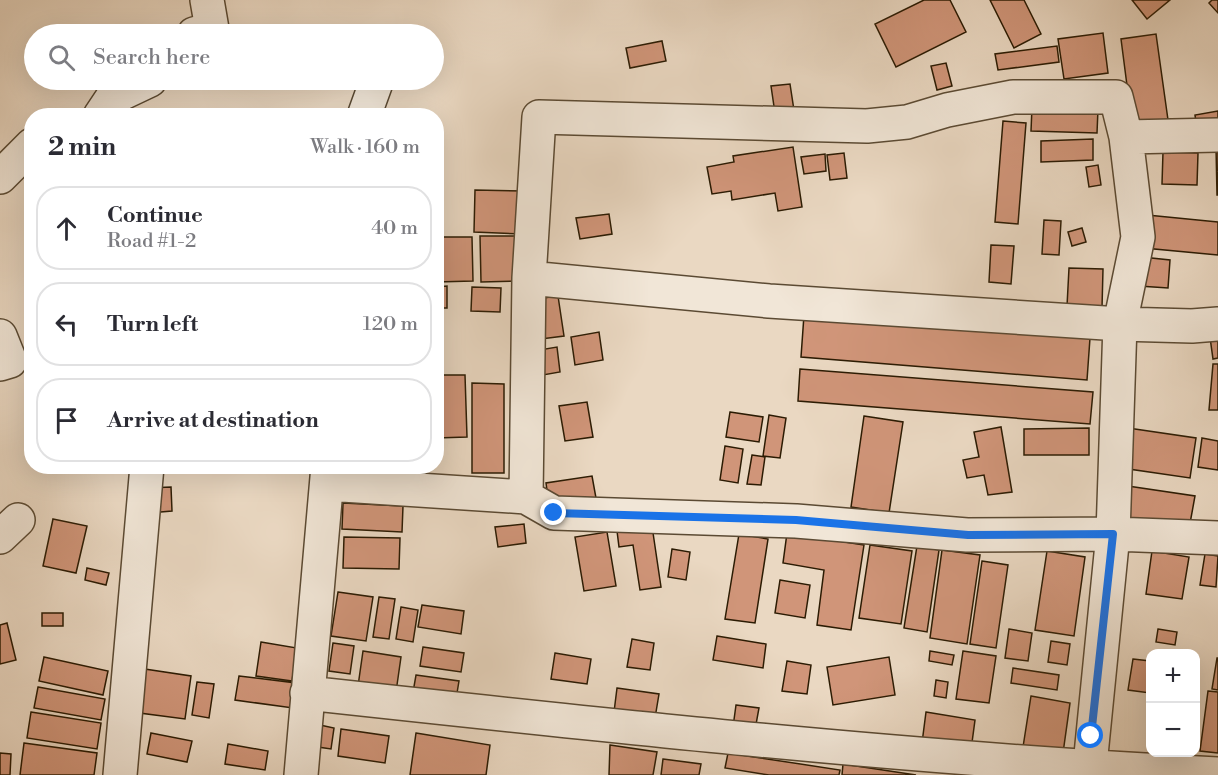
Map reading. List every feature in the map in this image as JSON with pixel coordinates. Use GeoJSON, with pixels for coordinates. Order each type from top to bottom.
{"type":"FeatureCollection","features":[{"type":"Feature","properties":{"kind":"street"},"geometry":{"type":"LineString","coordinates":[[207,0],[211,24]]}},
{"type":"Feature","properties":{"kind":"street"},"geometry":{"type":"LineString","coordinates":[[105,108],[112,98],[129,90]]}},
{"type":"Feature","properties":{"kind":"street"},"geometry":{"type":"LineString","coordinates":[[367,108],[373,90]]}},
{"type":"Feature","properties":{"kind":"street"},"geometry":{"type":"LineString","coordinates":[[526,497],[528,278],[539,117],[867,126],[907,122],[947,110],[1013,97],[1116,97],[1126,137],[1138,237],[1120,324],[1113,534],[1089,771]]}},
{"type":"Feature","properties":{"kind":"street"},"geometry":{"type":"LineString","coordinates":[[1126,137],[1218,135]]}},
{"type":"Feature","properties":{"kind":"street"},"geometry":{"type":"LineString","coordinates":[[0,177],[24,153]]}},
{"type":"Feature","properties":{"kind":"street"},"geometry":{"type":"LineString","coordinates":[[528,278],[769,301],[1120,324],[1192,326],[1218,324]]}},
{"type":"Feature","properties":{"kind":"street"},"geometry":{"type":"LineString","coordinates":[[120,775],[146,474]]}},
{"type":"Feature","properties":{"kind":"street"},"geometry":{"type":"LineString","coordinates":[[301,775],[327,475],[526,497],[554,513],[796,520],[968,535],[1113,534],[1218,538]]}},
{"type":"Feature","properties":{"kind":"street"},"geometry":{"type":"LineString","coordinates":[[307,693],[744,740],[1089,771],[1218,774]]}},
{"type":"Feature","properties":{"kind":"building"},"geometry":{"type":"Polygon","coordinates":[[[924,0],[950,0],[966,32],[896,67],[875,24],[924,0]]]}},
{"type":"Feature","properties":{"kind":"building"},"geometry":{"type":"Polygon","coordinates":[[[990,0],[1024,0],[1041,34],[1014,48],[990,0]]]}},
{"type":"Feature","properties":{"kind":"building"},"geometry":{"type":"Polygon","coordinates":[[[1132,0],[1170,0],[1147,19],[1132,0]]]}},
{"type":"Feature","properties":{"kind":"building"},"geometry":{"type":"Polygon","coordinates":[[[1212,0],[1218,0],[1218,13],[1209,3],[1212,0]]]}},
{"type":"Feature","properties":{"kind":"building"},"geometry":{"type":"Polygon","coordinates":[[[1103,33],[1108,73],[1064,79],[1058,39],[1103,33]]]}},
{"type":"Feature","properties":{"kind":"building"},"geometry":{"type":"Polygon","coordinates":[[[1156,34],[1169,127],[1133,132],[1121,39],[1156,34]]]}},
{"type":"Feature","properties":{"kind":"building"},"geometry":{"type":"Polygon","coordinates":[[[662,41],[666,61],[630,68],[626,48],[662,41]]]}},
{"type":"Feature","properties":{"kind":"building"},"geometry":{"type":"Polygon","coordinates":[[[1057,46],[1059,62],[998,70],[995,54],[1057,46]]]}},
{"type":"Feature","properties":{"kind":"building"},"geometry":{"type":"Polygon","coordinates":[[[946,63],[952,86],[937,90],[931,66],[946,63]]]}},
{"type":"Feature","properties":{"kind":"building"},"geometry":{"type":"Polygon","coordinates":[[[790,84],[795,117],[776,120],[771,86],[790,84]]]}},
{"type":"Feature","properties":{"kind":"building"},"geometry":{"type":"Polygon","coordinates":[[[1032,107],[1098,109],[1097,133],[1031,131],[1032,107]]]}},
{"type":"Feature","properties":{"kind":"building"},"geometry":{"type":"Polygon","coordinates":[[[1218,111],[1218,125],[1197,129],[1195,115],[1218,111]]]}},
{"type":"Feature","properties":{"kind":"building"},"geometry":{"type":"Polygon","coordinates":[[[1003,121],[1026,123],[1018,224],[995,222],[1003,121]]]}},
{"type":"Feature","properties":{"kind":"building"},"geometry":{"type":"Polygon","coordinates":[[[1093,139],[1093,160],[1041,162],[1041,141],[1093,139]]]}},
{"type":"Feature","properties":{"kind":"building"},"geometry":{"type":"Polygon","coordinates":[[[793,147],[802,207],[778,211],[775,193],[732,200],[731,191],[712,194],[707,167],[734,162],[733,156],[793,147]]]}},
{"type":"Feature","properties":{"kind":"building"},"geometry":{"type":"Polygon","coordinates":[[[1216,147],[1218,147],[1218,195],[1217,195],[1216,147]]]}},
{"type":"Feature","properties":{"kind":"building"},"geometry":{"type":"Polygon","coordinates":[[[1163,152],[1198,153],[1197,185],[1162,184],[1163,152]]]}},
{"type":"Feature","properties":{"kind":"building"},"geometry":{"type":"Polygon","coordinates":[[[844,153],[847,178],[830,180],[827,155],[844,153]]]}},
{"type":"Feature","properties":{"kind":"building"},"geometry":{"type":"Polygon","coordinates":[[[825,154],[826,171],[804,174],[801,157],[825,154]]]}},
{"type":"Feature","properties":{"kind":"building"},"geometry":{"type":"Polygon","coordinates":[[[1098,165],[1101,185],[1089,187],[1086,167],[1098,165]]]}},
{"type":"Feature","properties":{"kind":"building"},"geometry":{"type":"Polygon","coordinates":[[[475,190],[524,191],[523,234],[474,232],[475,190]]]}},
{"type":"Feature","properties":{"kind":"building"},"geometry":{"type":"Polygon","coordinates":[[[609,214],[612,234],[580,239],[576,218],[609,214]]]}},
{"type":"Feature","properties":{"kind":"building"},"geometry":{"type":"Polygon","coordinates":[[[1147,215],[1218,222],[1218,255],[1144,248],[1147,215]]]}},
{"type":"Feature","properties":{"kind":"building"},"geometry":{"type":"Polygon","coordinates":[[[1044,220],[1061,221],[1059,255],[1042,254],[1044,220]]]}},
{"type":"Feature","properties":{"kind":"building"},"geometry":{"type":"Polygon","coordinates":[[[1082,228],[1086,242],[1072,246],[1068,232],[1082,228]]]}},
{"type":"Feature","properties":{"kind":"building"},"geometry":{"type":"Polygon","coordinates":[[[480,236],[517,236],[518,281],[481,282],[480,236]]]}},
{"type":"Feature","properties":{"kind":"building"},"geometry":{"type":"Polygon","coordinates":[[[444,237],[472,237],[473,281],[444,282],[444,237]]]}},
{"type":"Feature","properties":{"kind":"building"},"geometry":{"type":"Polygon","coordinates":[[[991,245],[1014,246],[1011,284],[989,282],[991,245]]]}},
{"type":"Feature","properties":{"kind":"building"},"geometry":{"type":"Polygon","coordinates":[[[1142,257],[1170,260],[1168,288],[1139,286],[1142,257]]]}},
{"type":"Feature","properties":{"kind":"building"},"geometry":{"type":"Polygon","coordinates":[[[1069,268],[1103,269],[1102,308],[1067,306],[1069,268]]]}},
{"type":"Feature","properties":{"kind":"building"},"geometry":{"type":"Polygon","coordinates":[[[444,286],[447,286],[447,308],[444,308],[444,286]]]}},
{"type":"Feature","properties":{"kind":"building"},"geometry":{"type":"Polygon","coordinates":[[[472,287],[501,288],[500,312],[471,311],[472,287]]]}},
{"type":"Feature","properties":{"kind":"building"},"geometry":{"type":"Polygon","coordinates":[[[558,296],[564,336],[541,339],[536,299],[558,296]]]}},
{"type":"Feature","properties":{"kind":"building"},"geometry":{"type":"Polygon","coordinates":[[[804,315],[1090,338],[1087,380],[801,357],[804,315]]]}},
{"type":"Feature","properties":{"kind":"building"},"geometry":{"type":"Polygon","coordinates":[[[1218,329],[1218,358],[1213,359],[1209,330],[1218,329]]]}},
{"type":"Feature","properties":{"kind":"building"},"geometry":{"type":"Polygon","coordinates":[[[599,332],[603,360],[575,365],[571,337],[599,332]]]}},
{"type":"Feature","properties":{"kind":"building"},"geometry":{"type":"Polygon","coordinates":[[[557,347],[560,372],[543,375],[539,350],[557,347]]]}},
{"type":"Feature","properties":{"kind":"building"},"geometry":{"type":"Polygon","coordinates":[[[1213,364],[1218,364],[1218,410],[1209,410],[1213,364]]]}},
{"type":"Feature","properties":{"kind":"building"},"geometry":{"type":"Polygon","coordinates":[[[800,369],[1093,392],[1090,424],[798,401],[800,369]]]}},
{"type":"Feature","properties":{"kind":"building"},"geometry":{"type":"Polygon","coordinates":[[[444,375],[465,375],[467,437],[444,438],[444,375]]]}},
{"type":"Feature","properties":{"kind":"building"},"geometry":{"type":"Polygon","coordinates":[[[472,383],[504,384],[504,473],[472,473],[472,383]]]}},
{"type":"Feature","properties":{"kind":"building"},"geometry":{"type":"Polygon","coordinates":[[[587,402],[593,437],[565,441],[559,406],[587,402]]]}},
{"type":"Feature","properties":{"kind":"building"},"geometry":{"type":"Polygon","coordinates":[[[730,412],[763,417],[759,442],[726,437],[730,412]]]}},
{"type":"Feature","properties":{"kind":"building"},"geometry":{"type":"Polygon","coordinates":[[[769,415],[786,418],[780,458],[763,456],[769,415]]]}},
{"type":"Feature","properties":{"kind":"building"},"geometry":{"type":"Polygon","coordinates":[[[864,416],[903,422],[889,513],[851,507],[864,416]]]}},
{"type":"Feature","properties":{"kind":"building"},"geometry":{"type":"Polygon","coordinates":[[[1001,427],[1012,492],[988,495],[984,475],[967,478],[963,460],[979,457],[974,432],[1001,427]]]}},
{"type":"Feature","properties":{"kind":"building"},"geometry":{"type":"Polygon","coordinates":[[[1089,428],[1089,455],[1024,455],[1024,429],[1089,428]]]}},
{"type":"Feature","properties":{"kind":"building"},"geometry":{"type":"Polygon","coordinates":[[[1128,428],[1196,438],[1190,478],[1122,468],[1128,428]]]}},
{"type":"Feature","properties":{"kind":"building"},"geometry":{"type":"Polygon","coordinates":[[[1202,438],[1218,441],[1218,470],[1198,467],[1202,438]]]}},
{"type":"Feature","properties":{"kind":"building"},"geometry":{"type":"Polygon","coordinates":[[[725,446],[743,449],[738,483],[720,480],[725,446]]]}},
{"type":"Feature","properties":{"kind":"building"},"geometry":{"type":"Polygon","coordinates":[[[752,455],[765,457],[761,485],[747,484],[752,455]]]}},
{"type":"Feature","properties":{"kind":"building"},"geometry":{"type":"Polygon","coordinates":[[[592,476],[596,498],[549,505],[546,483],[592,476]]]}},
{"type":"Feature","properties":{"kind":"building"},"geometry":{"type":"Polygon","coordinates":[[[1121,485],[1195,496],[1189,529],[1116,518],[1121,485]]]}},
{"type":"Feature","properties":{"kind":"building"},"geometry":{"type":"Polygon","coordinates":[[[171,487],[172,511],[149,513],[148,488],[171,487]]]}},
{"type":"Feature","properties":{"kind":"building"},"geometry":{"type":"Polygon","coordinates":[[[343,503],[403,506],[402,532],[342,529],[343,503]]]}},
{"type":"Feature","properties":{"kind":"building"},"geometry":{"type":"Polygon","coordinates":[[[53,519],[87,526],[76,573],[43,566],[53,519]]]}},
{"type":"Feature","properties":{"kind":"building"},"geometry":{"type":"Polygon","coordinates":[[[524,524],[526,543],[498,547],[495,527],[524,524]]]}},
{"type":"Feature","properties":{"kind":"building"},"geometry":{"type":"Polygon","coordinates":[[[652,526],[661,587],[640,590],[633,545],[619,547],[617,531],[652,526]]]}},
{"type":"Feature","properties":{"kind":"building"},"geometry":{"type":"Polygon","coordinates":[[[607,532],[616,586],[584,591],[575,537],[607,532]]]}},
{"type":"Feature","properties":{"kind":"building"},"geometry":{"type":"Polygon","coordinates":[[[787,533],[864,545],[851,630],[817,625],[824,570],[783,563],[787,533]]]}},
{"type":"Feature","properties":{"kind":"building"},"geometry":{"type":"Polygon","coordinates":[[[739,534],[768,539],[755,623],[725,619],[739,534]]]}},
{"type":"Feature","properties":{"kind":"building"},"geometry":{"type":"Polygon","coordinates":[[[344,537],[400,538],[399,569],[343,568],[344,537]]]}},
{"type":"Feature","properties":{"kind":"building"},"geometry":{"type":"Polygon","coordinates":[[[870,545],[912,551],[901,624],[859,618],[870,545]]]}},
{"type":"Feature","properties":{"kind":"building"},"geometry":{"type":"Polygon","coordinates":[[[917,546],[939,550],[927,632],[904,628],[917,546]]]}},
{"type":"Feature","properties":{"kind":"building"},"geometry":{"type":"Polygon","coordinates":[[[672,549],[690,552],[686,580],[668,577],[672,549]]]}},
{"type":"Feature","properties":{"kind":"building"},"geometry":{"type":"Polygon","coordinates":[[[942,550],[980,555],[967,644],[930,638],[942,550]]]}},
{"type":"Feature","properties":{"kind":"building"},"geometry":{"type":"Polygon","coordinates":[[[1047,551],[1085,557],[1074,636],[1035,630],[1047,551]]]}},
{"type":"Feature","properties":{"kind":"building"},"geometry":{"type":"Polygon","coordinates":[[[1152,551],[1189,557],[1182,599],[1146,594],[1152,551]]]}},
{"type":"Feature","properties":{"kind":"building"},"geometry":{"type":"Polygon","coordinates":[[[1205,554],[1218,556],[1216,587],[1200,585],[1205,554]]]}},
{"type":"Feature","properties":{"kind":"building"},"geometry":{"type":"Polygon","coordinates":[[[982,561],[1008,565],[996,648],[970,644],[982,561]]]}},
{"type":"Feature","properties":{"kind":"building"},"geometry":{"type":"Polygon","coordinates":[[[87,568],[109,573],[106,585],[85,580],[87,568]]]}},
{"type":"Feature","properties":{"kind":"building"},"geometry":{"type":"Polygon","coordinates":[[[780,580],[810,585],[805,618],[775,613],[780,580]]]}},
{"type":"Feature","properties":{"kind":"building"},"geometry":{"type":"Polygon","coordinates":[[[338,592],[373,597],[366,641],[331,636],[338,592]]]}},
{"type":"Feature","properties":{"kind":"building"},"geometry":{"type":"Polygon","coordinates":[[[379,597],[395,599],[389,639],[373,637],[379,597]]]}},
{"type":"Feature","properties":{"kind":"building"},"geometry":{"type":"Polygon","coordinates":[[[422,605],[464,611],[461,634],[418,627],[422,605]]]}},
{"type":"Feature","properties":{"kind":"building"},"geometry":{"type":"Polygon","coordinates":[[[401,607],[418,610],[413,642],[396,639],[401,607]]]}},
{"type":"Feature","properties":{"kind":"building"},"geometry":{"type":"Polygon","coordinates":[[[42,613],[63,613],[63,626],[42,626],[42,613]]]}},
{"type":"Feature","properties":{"kind":"building"},"geometry":{"type":"Polygon","coordinates":[[[7,623],[16,660],[0,664],[0,625],[7,623]]]}},
{"type":"Feature","properties":{"kind":"building"},"geometry":{"type":"Polygon","coordinates":[[[1009,629],[1032,633],[1028,661],[1005,658],[1009,629]]]}},
{"type":"Feature","properties":{"kind":"building"},"geometry":{"type":"Polygon","coordinates":[[[1158,629],[1177,632],[1175,645],[1156,642],[1158,629]]]}},
{"type":"Feature","properties":{"kind":"building"},"geometry":{"type":"Polygon","coordinates":[[[717,636],[766,644],[763,668],[713,660],[717,636]]]}},
{"type":"Feature","properties":{"kind":"building"},"geometry":{"type":"Polygon","coordinates":[[[632,639],[654,643],[650,670],[627,667],[632,639]]]}},
{"type":"Feature","properties":{"kind":"building"},"geometry":{"type":"Polygon","coordinates":[[[1051,641],[1070,644],[1067,665],[1048,662],[1051,641]]]}},
{"type":"Feature","properties":{"kind":"building"},"geometry":{"type":"Polygon","coordinates":[[[261,642],[297,648],[292,681],[256,676],[261,642]]]}},
{"type":"Feature","properties":{"kind":"building"},"geometry":{"type":"Polygon","coordinates":[[[333,643],[354,646],[350,674],[329,671],[333,643]]]}},
{"type":"Feature","properties":{"kind":"building"},"geometry":{"type":"Polygon","coordinates":[[[423,647],[464,653],[461,672],[420,666],[423,647]]]}},
{"type":"Feature","properties":{"kind":"building"},"geometry":{"type":"Polygon","coordinates":[[[363,651],[401,657],[395,699],[357,693],[363,651]]]}},
{"type":"Feature","properties":{"kind":"building"},"geometry":{"type":"Polygon","coordinates":[[[930,651],[954,655],[952,665],[929,661],[930,651]]]}},
{"type":"Feature","properties":{"kind":"building"},"geometry":{"type":"Polygon","coordinates":[[[963,651],[996,656],[989,703],[956,699],[963,651]]]}},
{"type":"Feature","properties":{"kind":"building"},"geometry":{"type":"Polygon","coordinates":[[[555,653],[591,659],[587,684],[551,679],[555,653]]]}},
{"type":"Feature","properties":{"kind":"building"},"geometry":{"type":"Polygon","coordinates":[[[44,657],[108,671],[103,695],[39,681],[44,657]]]}},
{"type":"Feature","properties":{"kind":"building"},"geometry":{"type":"Polygon","coordinates":[[[889,657],[895,695],[833,705],[827,667],[889,657]]]}},
{"type":"Feature","properties":{"kind":"building"},"geometry":{"type":"Polygon","coordinates":[[[1218,658],[1218,690],[1212,689],[1218,658]]]}},
{"type":"Feature","properties":{"kind":"building"},"geometry":{"type":"Polygon","coordinates":[[[1133,659],[1146,661],[1146,692],[1128,690],[1133,659]]]}},
{"type":"Feature","properties":{"kind":"building"},"geometry":{"type":"Polygon","coordinates":[[[787,661],[811,665],[807,694],[782,691],[787,661]]]}},
{"type":"Feature","properties":{"kind":"building"},"geometry":{"type":"Polygon","coordinates":[[[138,668],[191,676],[185,719],[132,712],[138,668]]]}},
{"type":"Feature","properties":{"kind":"building"},"geometry":{"type":"Polygon","coordinates":[[[1013,668],[1059,675],[1057,690],[1011,683],[1013,668]]]}},
{"type":"Feature","properties":{"kind":"building"},"geometry":{"type":"Polygon","coordinates":[[[416,675],[459,681],[455,705],[412,698],[416,675]]]}},
{"type":"Feature","properties":{"kind":"building"},"geometry":{"type":"Polygon","coordinates":[[[239,676],[296,683],[293,708],[235,700],[239,676]]]}},
{"type":"Feature","properties":{"kind":"building"},"geometry":{"type":"Polygon","coordinates":[[[936,680],[948,682],[946,698],[934,696],[936,680]]]}},
{"type":"Feature","properties":{"kind":"building"},"geometry":{"type":"Polygon","coordinates":[[[197,682],[214,684],[209,718],[192,715],[197,682]]]}},
{"type":"Feature","properties":{"kind":"building"},"geometry":{"type":"Polygon","coordinates":[[[38,687],[105,699],[101,720],[34,708],[38,687]]]}},
{"type":"Feature","properties":{"kind":"building"},"geometry":{"type":"Polygon","coordinates":[[[617,688],[659,694],[655,718],[614,712],[617,688]]]}},
{"type":"Feature","properties":{"kind":"building"},"geometry":{"type":"Polygon","coordinates":[[[1208,691],[1218,692],[1218,753],[1200,751],[1208,691]]]}},
{"type":"Feature","properties":{"kind":"building"},"geometry":{"type":"Polygon","coordinates":[[[1031,696],[1070,703],[1063,753],[1023,747],[1031,696]]]}},
{"type":"Feature","properties":{"kind":"building"},"geometry":{"type":"Polygon","coordinates":[[[736,705],[759,708],[755,730],[733,727],[736,705]]]}},
{"type":"Feature","properties":{"kind":"building"},"geometry":{"type":"Polygon","coordinates":[[[31,712],[101,723],[97,749],[27,738],[31,712]]]}},
{"type":"Feature","properties":{"kind":"building"},"geometry":{"type":"Polygon","coordinates":[[[926,712],[975,720],[971,750],[922,743],[926,712]]]}},
{"type":"Feature","properties":{"kind":"building"},"geometry":{"type":"Polygon","coordinates":[[[320,725],[334,728],[331,749],[318,747],[320,725]]]}},
{"type":"Feature","properties":{"kind":"building"},"geometry":{"type":"Polygon","coordinates":[[[341,729],[389,736],[385,763],[338,756],[341,729]]]}},
{"type":"Feature","properties":{"kind":"building"},"geometry":{"type":"Polygon","coordinates":[[[151,733],[192,741],[187,762],[147,754],[151,733]]]}},
{"type":"Feature","properties":{"kind":"building"},"geometry":{"type":"Polygon","coordinates":[[[416,733],[490,745],[486,775],[410,775],[416,733]]]}},
{"type":"Feature","properties":{"kind":"building"},"geometry":{"type":"Polygon","coordinates":[[[24,743],[97,753],[94,775],[20,775],[24,743]]]}},
{"type":"Feature","properties":{"kind":"building"},"geometry":{"type":"Polygon","coordinates":[[[228,744],[268,751],[265,770],[225,764],[228,744]]]}},
{"type":"Feature","properties":{"kind":"building"},"geometry":{"type":"Polygon","coordinates":[[[610,745],[657,752],[653,775],[609,775],[610,745]]]}},
{"type":"Feature","properties":{"kind":"building"},"geometry":{"type":"Polygon","coordinates":[[[0,753],[11,754],[10,775],[0,775],[0,753]]]}},
{"type":"Feature","properties":{"kind":"building"},"geometry":{"type":"Polygon","coordinates":[[[728,753],[840,770],[839,775],[769,775],[725,768],[728,753]]]}},
{"type":"Feature","properties":{"kind":"building"},"geometry":{"type":"Polygon","coordinates":[[[663,759],[701,764],[699,775],[661,775],[663,759]]]}},
{"type":"Feature","properties":{"kind":"building"},"geometry":{"type":"Polygon","coordinates":[[[843,764],[916,775],[842,775],[843,764]]]}},
{"type":"Feature","properties":{"kind":"route"},"geometry":{"type":"LineString","coordinates":[[554,513],[796,520],[968,535],[1113,534],[1091,736]]}}]}
